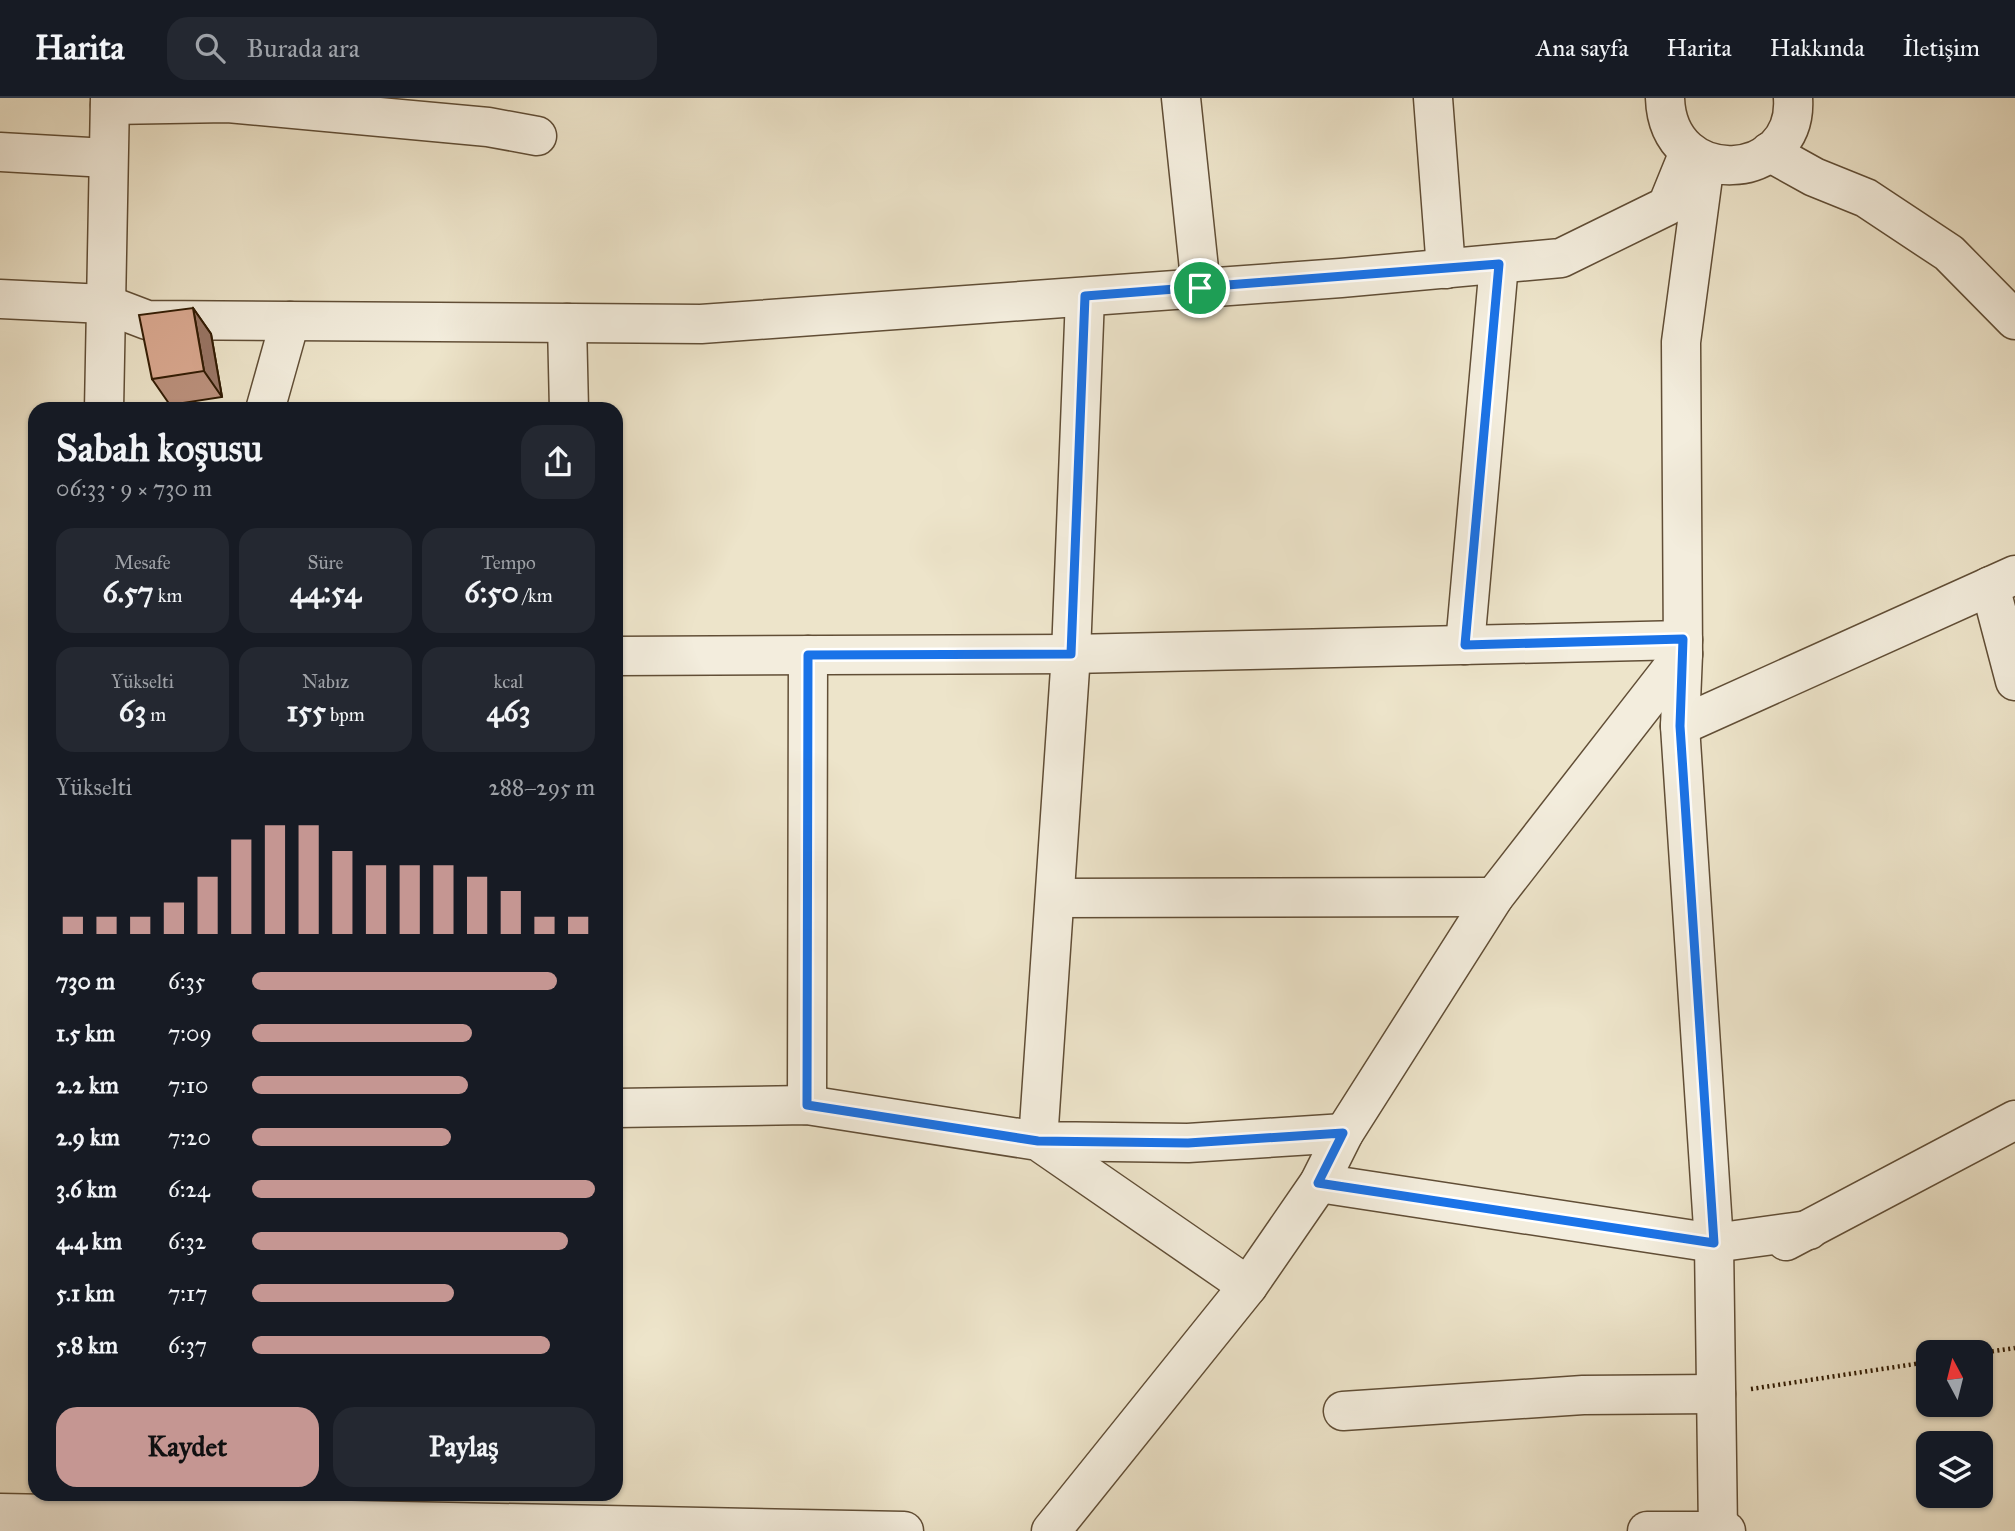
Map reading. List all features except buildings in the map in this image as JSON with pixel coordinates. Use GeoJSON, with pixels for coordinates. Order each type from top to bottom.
{"type":"FeatureCollection","features":[{"type":"Feature","properties":{"kind":"street"},"geometry":{"type":"LineString","coordinates":[[1181,98],[1200,288]]}},
{"type":"Feature","properties":{"kind":"street"},"geometry":{"type":"LineString","coordinates":[[1433,98],[1446,268]]}},
{"type":"Feature","properties":{"kind":"street"},"geometry":{"type":"LineString","coordinates":[[1665,98],[1667,120],[1675,138],[1697,157],[1738,166],[1755,161],[1783,138],[1791,121],[1793,98]]}},
{"type":"Feature","properties":{"kind":"street"},"geometry":{"type":"LineString","coordinates":[[104,402],[110,102],[228,103],[488,127],[537,136]]}},
{"type":"Feature","properties":{"kind":"street"},"geometry":{"type":"LineString","coordinates":[[0,152],[107,158]]}},
{"type":"Feature","properties":{"kind":"street"},"geometry":{"type":"LineString","coordinates":[[1769,152],[1814,177],[1866,198],[1949,253],[2015,320]]}},
{"type":"Feature","properties":{"kind":"street"},"geometry":{"type":"LineString","coordinates":[[0,299],[105,304],[147,320],[701,324],[1499,264],[1561,258],[1667,206],[1697,157]]}},
{"type":"Feature","properties":{"kind":"street"},"geometry":{"type":"LineString","coordinates":[[1697,157],[1681,342],[1683,647],[1680,726],[1714,1259],[1718,1531]]}},
{"type":"Feature","properties":{"kind":"street"},"geometry":{"type":"LineString","coordinates":[[1465,645],[1499,264]]}},
{"type":"Feature","properties":{"kind":"street"},"geometry":{"type":"LineString","coordinates":[[1038,1141],[1071,654],[1085,296]]}},
{"type":"Feature","properties":{"kind":"street"},"geometry":{"type":"LineString","coordinates":[[267,402],[290,321]]}},
{"type":"Feature","properties":{"kind":"street"},"geometry":{"type":"LineString","coordinates":[[567,323],[569,402]]}},
{"type":"Feature","properties":{"kind":"street"},"geometry":{"type":"LineString","coordinates":[[1680,726],[2006,588],[2015,681]]}},
{"type":"Feature","properties":{"kind":"street"},"geometry":{"type":"LineString","coordinates":[[623,656],[1071,654],[1465,645],[1683,647]]}},
{"type":"Feature","properties":{"kind":"street"},"geometry":{"type":"LineString","coordinates":[[1051,1531],[1248,1286],[1318,1183],[1343,1133],[1494,897],[1683,647]]}},
{"type":"Feature","properties":{"kind":"street"},"geometry":{"type":"LineString","coordinates":[[807,1105],[808,655]]}},
{"type":"Feature","properties":{"kind":"street"},"geometry":{"type":"LineString","coordinates":[[1055,898],[1494,897]]}},
{"type":"Feature","properties":{"kind":"street"},"geometry":{"type":"LineString","coordinates":[[623,1108],[807,1105],[1038,1141],[1188,1143],[1343,1133]]}},
{"type":"Feature","properties":{"kind":"street"},"geometry":{"type":"LineString","coordinates":[[1318,1183],[1714,1259],[1809,1230],[2015,1120]]}},
{"type":"Feature","properties":{"kind":"street"},"geometry":{"type":"LineString","coordinates":[[1038,1141],[1248,1286]]}},
{"type":"Feature","properties":{"kind":"street"},"geometry":{"type":"LineString","coordinates":[[1343,1411],[1583,1395],[1716,1394]]}},
{"type":"Feature","properties":{"kind":"street"},"geometry":{"type":"LineString","coordinates":[[0,1513],[904,1531]]}},
{"type":"Feature","properties":{"kind":"street"},"geometry":{"type":"LineString","coordinates":[[1647,1531],[1726,1531]]}},
{"type":"Feature","properties":{"kind":"path"},"geometry":{"type":"LineString","coordinates":[[1993,1351],[2015,1348]]}},
{"type":"Feature","properties":{"kind":"path"},"geometry":{"type":"LineString","coordinates":[[1716,1394],[1916,1364]]}},
{"type":"Feature","properties":{"kind":"route"},"geometry":{"type":"LineString","coordinates":[[1499,264],[1465,645],[1683,639],[1680,726],[1714,1243],[1318,1183],[1343,1133],[1188,1143],[1038,1141],[807,1105],[808,655],[1071,654],[1085,296],[1200,288],[1499,264]]}}]}
